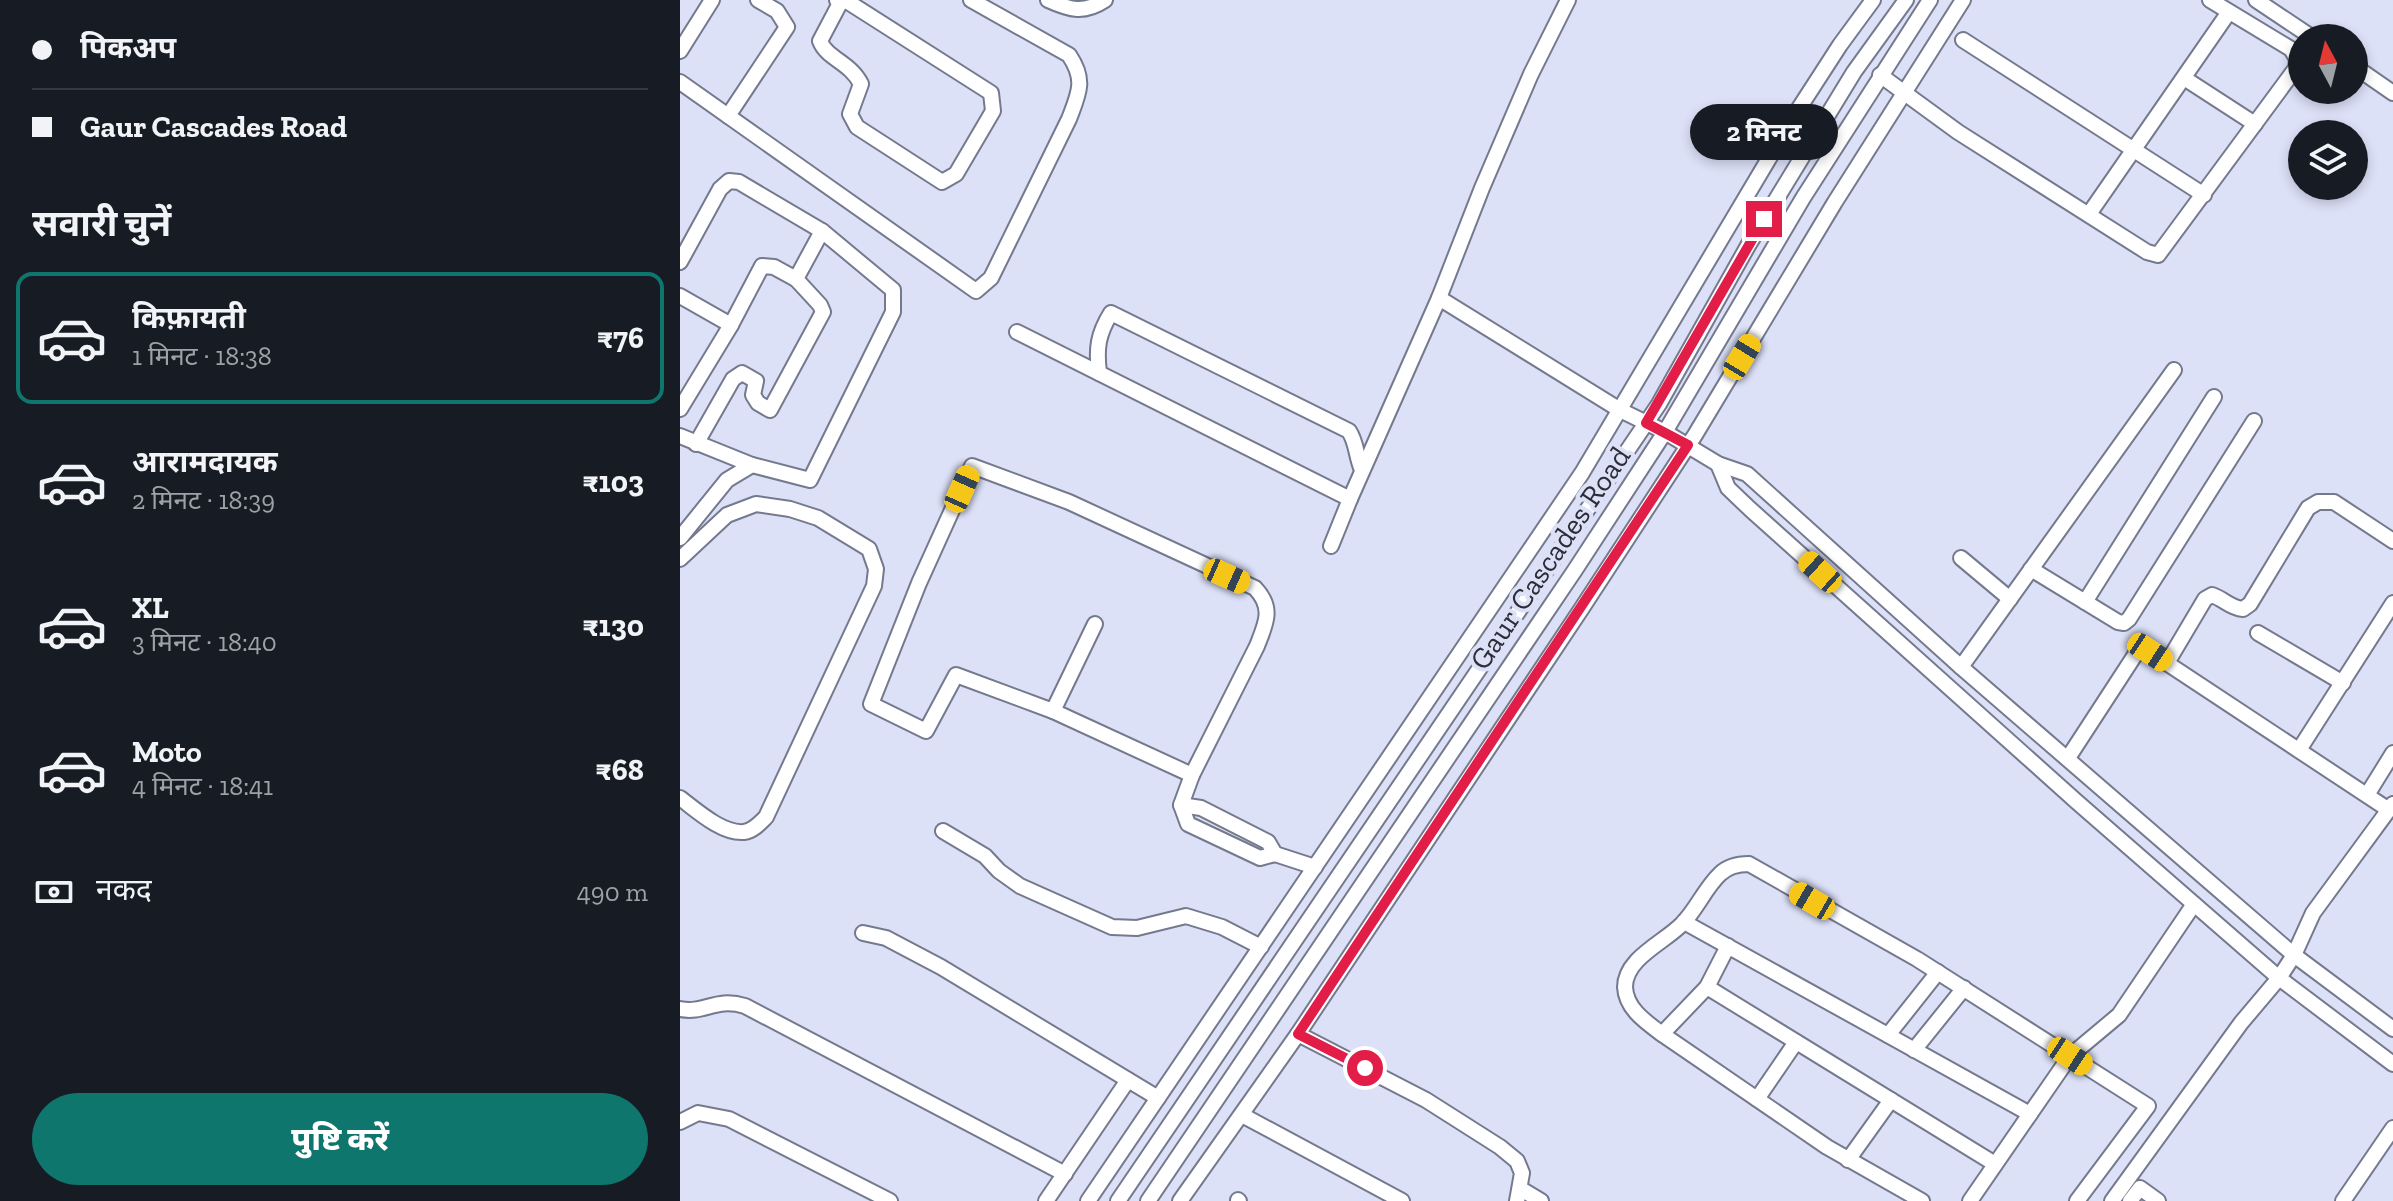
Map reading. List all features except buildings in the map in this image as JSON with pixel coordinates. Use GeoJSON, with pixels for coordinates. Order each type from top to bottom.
{"type":"FeatureCollection","features":[{"type":"Feature","properties":{"kind":"street"},"geometry":{"type":"LineString","coordinates":[[680,51],[712,0]]}},
{"type":"Feature","properties":{"kind":"street"},"geometry":{"type":"LineString","coordinates":[[728,116],[787,27],[777,11],[758,0]]}},
{"type":"Feature","properties":{"kind":"street"},"geometry":{"type":"LineString","coordinates":[[837,0],[839,5],[820,41],[823,49],[854,70],[861,84],[850,114],[857,127],[942,182],[956,174],[993,111],[991,93],[845,0]]}},
{"type":"Feature","properties":{"kind":"street"},"geometry":{"type":"LineString","coordinates":[[680,82],[976,291],[991,278],[1069,119],[1079,92],[1080,71],[1069,55],[971,0]]}},
{"type":"Feature","properties":{"kind":"street"},"geometry":{"type":"LineString","coordinates":[[1048,0],[1069,10],[1085,11],[1105,0]]}},
{"type":"Feature","properties":{"kind":"street"},"geometry":{"type":"LineString","coordinates":[[1331,546],[1439,298],[1531,74],[1568,0]]}},
{"type":"Feature","properties":{"kind":"street"},"geometry":{"type":"LineString","coordinates":[[1088,1201],[1574,485],[1796,113],[1873,0]]}},
{"type":"Feature","properties":{"kind":"street","name":"Gaur Cascades Road"},"geometry":{"type":"LineString","coordinates":[[1120,1199],[1646,423],[1749,244],[1854,72],[1906,0]]}},
{"type":"Feature","properties":{"kind":"street","name":"Gaur Cascades Road"},"geometry":{"type":"LineString","coordinates":[[1152,1195],[1665,432],[1803,198],[1930,0]]}},
{"type":"Feature","properties":{"kind":"street"},"geometry":{"type":"LineString","coordinates":[[1180,1201],[1298,1034],[1688,445],[1835,202],[1963,0]]}},
{"type":"Feature","properties":{"kind":"street"},"geometry":{"type":"LineString","coordinates":[[1880,75],[1958,132],[2147,252],[2158,255],[2296,68],[2297,59],[2291,49],[2210,0]]}},
{"type":"Feature","properties":{"kind":"street"},"geometry":{"type":"LineString","coordinates":[[2256,0],[2292,24]]}},
{"type":"Feature","properties":{"kind":"street"},"geometry":{"type":"LineString","coordinates":[[2089,214],[2229,12]]}},
{"type":"Feature","properties":{"kind":"street"},"geometry":{"type":"LineString","coordinates":[[1963,40],[2204,195]]}},
{"type":"Feature","properties":{"kind":"street"},"geometry":{"type":"LineString","coordinates":[[2368,76],[2393,93]]}},
{"type":"Feature","properties":{"kind":"street"},"geometry":{"type":"LineString","coordinates":[[2184,78],[2255,124]]}},
{"type":"Feature","properties":{"kind":"street"},"geometry":{"type":"LineString","coordinates":[[680,262],[720,189],[729,181],[739,182],[822,231],[893,290],[893,312],[810,480],[752,465],[680,436]]}},
{"type":"Feature","properties":{"kind":"street"},"geometry":{"type":"LineString","coordinates":[[796,279],[822,231]]}},
{"type":"Feature","properties":{"kind":"street"},"geometry":{"type":"LineString","coordinates":[[680,409],[731,325],[762,266],[774,267],[796,279],[820,305],[823,312],[770,410],[758,403],[753,395],[756,381],[742,373],[733,379],[696,444]]}},
{"type":"Feature","properties":{"kind":"street"},"geometry":{"type":"LineString","coordinates":[[680,296],[731,325]]}},
{"type":"Feature","properties":{"kind":"street"},"geometry":{"type":"LineString","coordinates":[[1439,298],[1620,410],[1665,432],[1718,464],[1747,474],[1961,667],[2294,955],[2393,1029]]}},
{"type":"Feature","properties":{"kind":"street"},"geometry":{"type":"LineString","coordinates":[[1099,373],[1096,347],[1111,313],[1349,431],[1355,440],[1357,460],[1362,470]]}},
{"type":"Feature","properties":{"kind":"street"},"geometry":{"type":"LineString","coordinates":[[1017,332],[1350,499]]}},
{"type":"Feature","properties":{"kind":"street"},"geometry":{"type":"LineString","coordinates":[[1961,667],[2174,370]]}},
{"type":"Feature","properties":{"kind":"street"},"geometry":{"type":"LineString","coordinates":[[2085,602],[2214,397]]}},
{"type":"Feature","properties":{"kind":"street"},"geometry":{"type":"LineString","coordinates":[[2031,569],[2124,623],[2254,421]]}},
{"type":"Feature","properties":{"kind":"street"},"geometry":{"type":"LineString","coordinates":[[1718,464],[1728,488],[1750,509],[2077,802],[2279,978],[2393,1064]]}},
{"type":"Feature","properties":{"kind":"street"},"geometry":{"type":"LineString","coordinates":[[680,538],[727,480],[752,465]]}},
{"type":"Feature","properties":{"kind":"street"},"geometry":{"type":"LineString","coordinates":[[1192,775],[1053,711],[956,675],[926,731],[871,704],[919,583],[972,466],[1069,502],[1255,588],[1264,598],[1268,609],[1257,646],[1192,775],[1181,805],[1201,808],[1268,842],[1275,854],[1315,867]]}},
{"type":"Feature","properties":{"kind":"street"},"geometry":{"type":"LineString","coordinates":[[2167,663],[2205,599],[2212,595],[2234,608],[2243,609],[2250,604],[2308,508],[2318,502],[2334,502],[2393,541]]}},
{"type":"Feature","properties":{"kind":"street"},"geometry":{"type":"LineString","coordinates":[[680,559],[727,515],[756,504],[790,509],[818,518],[869,549],[876,569],[874,586],[766,817],[743,832],[721,825],[680,798]]}},
{"type":"Feature","properties":{"kind":"street"},"geometry":{"type":"LineString","coordinates":[[1961,558],[2010,599]]}},
{"type":"Feature","properties":{"kind":"street"},"geometry":{"type":"LineString","coordinates":[[2299,750],[2393,603]]}},
{"type":"Feature","properties":{"kind":"street"},"geometry":{"type":"LineString","coordinates":[[1053,711],[1095,624]]}},
{"type":"Feature","properties":{"kind":"street"},"geometry":{"type":"LineString","coordinates":[[2258,633],[2343,683]]}},
{"type":"Feature","properties":{"kind":"street"},"geometry":{"type":"LineString","coordinates":[[2068,758],[2135,655],[2142,651],[2150,652],[2367,795],[2391,807],[2313,913],[2294,955],[2279,978],[2241,1023],[2112,1201]]}},
{"type":"Feature","properties":{"kind":"street"},"geometry":{"type":"LineString","coordinates":[[2367,795],[2393,753]]}},
{"type":"Feature","properties":{"kind":"street"},"geometry":{"type":"LineString","coordinates":[[2077,802],[2094,782]]}},
{"type":"Feature","properties":{"kind":"street"},"geometry":{"type":"LineString","coordinates":[[1412,811],[1436,827]]}},
{"type":"Feature","properties":{"kind":"street"},"geometry":{"type":"LineString","coordinates":[[943,831],[985,856],[1020,886],[1112,927],[1137,928],[1186,916],[1222,927],[1261,947]]}},
{"type":"Feature","properties":{"kind":"street"},"geometry":{"type":"LineString","coordinates":[[1922,1201],[1848,1160],[1757,1099],[1642,1020],[1627,1000],[1625,983],[1632,967],[1684,922],[1720,873],[1735,865],[1749,864],[1938,972],[2148,1106],[2077,1201]]}},
{"type":"Feature","properties":{"kind":"street"},"geometry":{"type":"LineString","coordinates":[[1970,1201],[2070,1056],[2119,1015],[2194,904]]}},
{"type":"Feature","properties":{"kind":"street"},"geometry":{"type":"LineString","coordinates":[[1684,922],[2030,1114]]}},
{"type":"Feature","properties":{"kind":"street"},"geometry":{"type":"LineString","coordinates":[[863,933],[886,938],[941,967],[1158,1098]]}},
{"type":"Feature","properties":{"kind":"street"},"geometry":{"type":"LineString","coordinates":[[1662,1034],[1707,987],[1728,946]]}},
{"type":"Feature","properties":{"kind":"street"},"geometry":{"type":"LineString","coordinates":[[1282,960],[1302,974]]}},
{"type":"Feature","properties":{"kind":"street"},"geometry":{"type":"LineString","coordinates":[[1888,1035],[1938,972]]}},
{"type":"Feature","properties":{"kind":"street"},"geometry":{"type":"LineString","coordinates":[[1707,987],[1995,1164]]}},
{"type":"Feature","properties":{"kind":"street"},"geometry":{"type":"LineString","coordinates":[[1914,1050],[1964,988]]}},
{"type":"Feature","properties":{"kind":"street"},"geometry":{"type":"LineString","coordinates":[[680,1009],[731,1002],[745,1006],[1065,1174]]}},
{"type":"Feature","properties":{"kind":"street"},"geometry":{"type":"LineString","coordinates":[[1298,1034],[1426,1100],[1500,1147],[1517,1161],[1522,1173],[1519,1195],[1541,1201]]}},
{"type":"Feature","properties":{"kind":"street"},"geometry":{"type":"LineString","coordinates":[[1757,1099],[1796,1042]]}},
{"type":"Feature","properties":{"kind":"street"},"geometry":{"type":"LineString","coordinates":[[1046,1201],[1128,1080]]}},
{"type":"Feature","properties":{"kind":"street"},"geometry":{"type":"LineString","coordinates":[[1848,1160],[1891,1100]]}},
{"type":"Feature","properties":{"kind":"street"},"geometry":{"type":"LineString","coordinates":[[680,1122],[698,1113],[729,1119],[890,1201]]}},
{"type":"Feature","properties":{"kind":"street"},"geometry":{"type":"LineString","coordinates":[[1242,1115],[1402,1201]]}},
{"type":"Feature","properties":{"kind":"street"},"geometry":{"type":"LineString","coordinates":[[2343,1201],[2393,1128]]}},
{"type":"Feature","properties":{"kind":"street"},"geometry":{"type":"LineString","coordinates":[[1100,1182],[1120,1199]]}},
{"type":"Feature","properties":{"kind":"street"},"geometry":{"type":"LineString","coordinates":[[2130,1201],[2140,1188],[2158,1201]]}},
{"type":"Feature","properties":{"kind":"street"},"geometry":{"type":"LineString","coordinates":[[1152,1195],[1172,1201]]}},
{"type":"Feature","properties":{"kind":"route"},"geometry":{"type":"LineString","coordinates":[[1365,1068],[1298,1034],[1688,445],[1646,423],[1764,219]]}}]}
